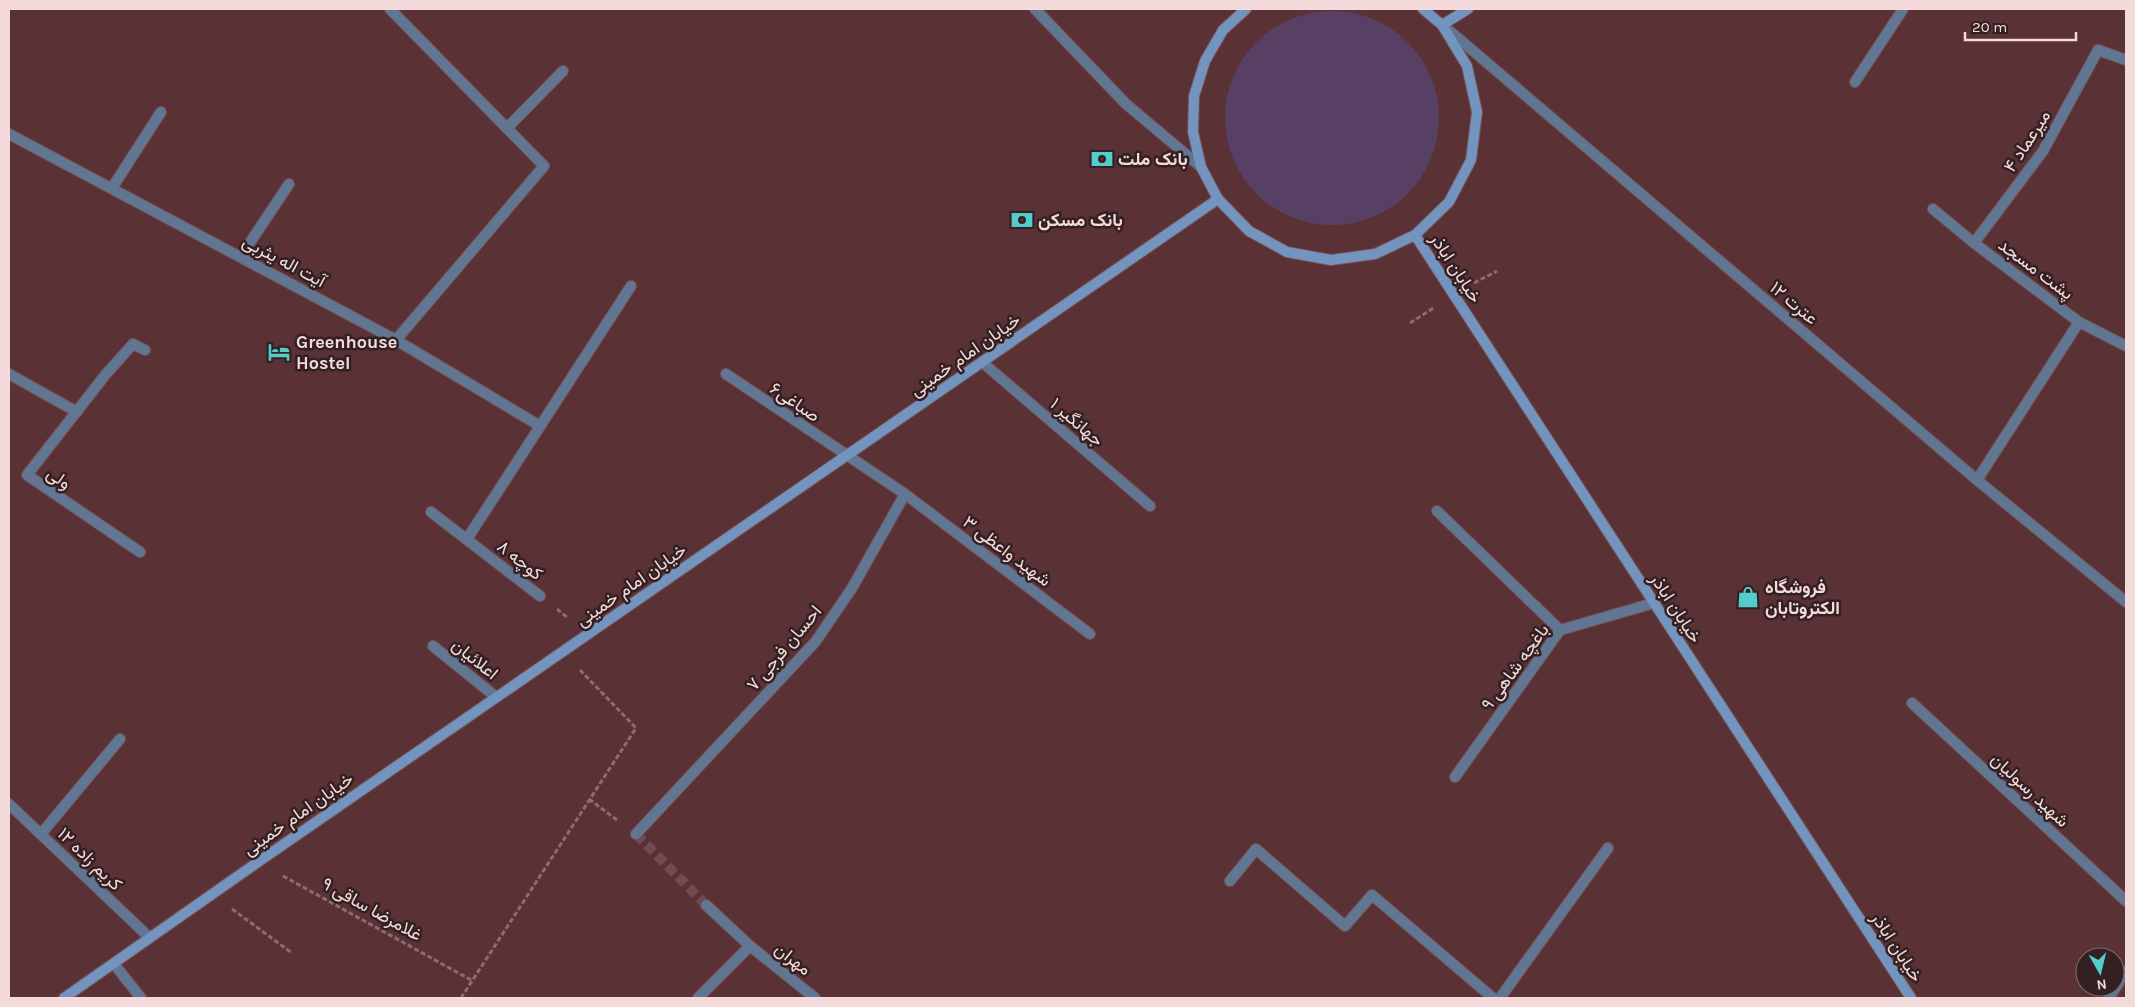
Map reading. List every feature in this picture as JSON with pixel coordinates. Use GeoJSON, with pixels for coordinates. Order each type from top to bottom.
{"type":"FeatureCollection","features":[{"type":"Feature","properties":{"kind":"main road"},"geometry":{"type":"LineString","coordinates":[[1246,9],[1223,30],[1205,61],[1194,96],[1193,132],[1201,167],[1218,199],[1249,231],[1287,252],[1331,260],[1375,254],[1415,235],[1449,202],[1471,160],[1477,112],[1467,66],[1442,25],[1423,9]]}},
{"type":"Feature","properties":{"kind":"main road"},"geometry":{"type":"LineString","coordinates":[[1442,25],[1468,9]]}},
{"type":"Feature","properties":{"kind":"main road","name":"خیابان امام خمینی"},"geometry":{"type":"LineString","coordinates":[[64,998],[211,894],[1218,199]]}},
{"type":"Feature","properties":{"kind":"main road","name":"خیابان اباذر"},"geometry":{"type":"LineString","coordinates":[[1415,235],[1911,998]]}},
{"type":"Feature","properties":{"kind":"street"},"geometry":{"type":"LineString","coordinates":[[390,9],[508,127],[544,166],[396,340]]}},
{"type":"Feature","properties":{"kind":"street"},"geometry":{"type":"LineString","coordinates":[[1035,9],[1126,104],[1201,167]]}},
{"type":"Feature","properties":{"kind":"street"},"geometry":{"type":"LineString","coordinates":[[1855,82],[1903,9]]}},
{"type":"Feature","properties":{"kind":"street","name":"عترت ۱۲"},"geometry":{"type":"LineString","coordinates":[[1442,25],[1977,480],[2126,602]]}},
{"type":"Feature","properties":{"kind":"street","name":"میرعماد ۴"},"geometry":{"type":"LineString","coordinates":[[1974,242],[2043,151],[2098,50],[2126,60]]}},
{"type":"Feature","properties":{"kind":"street"},"geometry":{"type":"LineString","coordinates":[[508,127],[563,71]]}},
{"type":"Feature","properties":{"kind":"street"},"geometry":{"type":"LineString","coordinates":[[112,188],[161,112]]}},
{"type":"Feature","properties":{"kind":"street","name":"آیت اله یثربی"},"geometry":{"type":"LineString","coordinates":[[9,134],[396,340],[540,426]]}},
{"type":"Feature","properties":{"kind":"street"},"geometry":{"type":"LineString","coordinates":[[241,256],[289,184]]}},
{"type":"Feature","properties":{"kind":"street","name":"پشت مسجد"},"geometry":{"type":"LineString","coordinates":[[1933,209],[2079,322],[2126,346]]}},
{"type":"Feature","properties":{"kind":"street"},"geometry":{"type":"LineString","coordinates":[[467,539],[631,286]]}},
{"type":"Feature","properties":{"kind":"street"},"geometry":{"type":"LineString","coordinates":[[1977,480],[2079,322]]}},
{"type":"Feature","properties":{"kind":"street","name":"ولی"},"geometry":{"type":"LineString","coordinates":[[140,552],[27,475],[106,374],[133,344],[145,350]]}},
{"type":"Feature","properties":{"kind":"street","name":"جهانگیر ۱"},"geometry":{"type":"LineString","coordinates":[[982,362],[1150,506]]}},
{"type":"Feature","properties":{"kind":"street"},"geometry":{"type":"LineString","coordinates":[[9,374],[77,412]]}},
{"type":"Feature","properties":{"kind":"street","name":"صباغی۶"},"geometry":{"type":"LineString","coordinates":[[726,374],[846,456]]}},
{"type":"Feature","properties":{"kind":"street"},"geometry":{"type":"LineString","coordinates":[[846,456],[905,494]]}},
{"type":"Feature","properties":{"kind":"street","name":"شهید واعظی ۳"},"geometry":{"type":"LineString","coordinates":[[905,494],[1090,634]]}},
{"type":"Feature","properties":{"kind":"street","name":"احسان فرجی ۷"},"geometry":{"type":"LineString","coordinates":[[636,834],[816,641],[852,588],[905,494]]}},
{"type":"Feature","properties":{"kind":"street"},"geometry":{"type":"LineString","coordinates":[[1437,511],[1560,630]]}},
{"type":"Feature","properties":{"kind":"street","name":"کوچه ۸"},"geometry":{"type":"LineString","coordinates":[[431,512],[540,596]]}},
{"type":"Feature","properties":{"kind":"street","name":"باغچه شاهی ۹"},"geometry":{"type":"LineString","coordinates":[[1455,777],[1560,630],[1654,603]]}},
{"type":"Feature","properties":{"kind":"street","name":"اعلائیان"},"geometry":{"type":"LineString","coordinates":[[433,646],[496,697]]}},
{"type":"Feature","properties":{"kind":"street","name":"شهید رسولیان"},"geometry":{"type":"LineString","coordinates":[[1912,703],[2126,901]]}},
{"type":"Feature","properties":{"kind":"street"},"geometry":{"type":"LineString","coordinates":[[41,834],[120,739]]}},
{"type":"Feature","properties":{"kind":"street","name":"کریم زاده ۱۲"},"geometry":{"type":"LineString","coordinates":[[9,804],[149,937]]}},
{"type":"Feature","properties":{"kind":"street"},"geometry":{"type":"LineString","coordinates":[[1500,998],[1608,848]]}},
{"type":"Feature","properties":{"kind":"street"},"geometry":{"type":"LineString","coordinates":[[1230,881],[1256,849],[1346,926],[1372,895],[1493,998]]}},
{"type":"Feature","properties":{"kind":"street","name":"مهران"},"geometry":{"type":"LineString","coordinates":[[706,905],[750,946],[815,998]]}},
{"type":"Feature","properties":{"kind":"street"},"geometry":{"type":"LineString","coordinates":[[698,998],[750,946]]}},
{"type":"Feature","properties":{"kind":"street"},"geometry":{"type":"LineString","coordinates":[[114,964],[141,998]]}},
{"type":"Feature","properties":{"kind":"street"},"geometry":{"type":"LineString","coordinates":[[2109,998],[2126,971]]}},
{"type":"Feature","properties":{"kind":"path","name":"کوچه ۸"},"geometry":{"type":"LineString","coordinates":[[540,596],[588,634]]}},
{"type":"Feature","properties":{"kind":"path"},"geometry":{"type":"LineString","coordinates":[[461,998],[636,728],[563,652]]}},
{"type":"Feature","properties":{"kind":"path"},"geometry":{"type":"LineString","coordinates":[[589,799],[636,834]]}},
{"type":"Feature","properties":{"kind":"path","name":"غلامرضا ساقی ۹"},"geometry":{"type":"LineString","coordinates":[[258,862],[473,981]]}},
{"type":"Feature","properties":{"kind":"path"},"geometry":{"type":"LineString","coordinates":[[211,894],[292,953]]}},
{"type":"Feature","properties":{"kind":"shaded area"},"geometry":{"type":"Polygon","coordinates":[[[1321,11],[1343,11],[1363,15],[1383,23],[1408,42],[1427,67],[1435,87],[1439,118],[1435,149],[1427,169],[1408,194],[1383,213],[1363,221],[1343,225],[1321,225],[1301,221],[1281,213],[1264,201],[1249,186],[1237,169],[1229,149],[1225,129],[1225,107],[1229,87],[1237,67],[1249,50],[1264,35],[1281,23],[1301,15],[1321,11]]]}},
{"type":"Feature","properties":{"kind":"tunnel"},"geometry":{"type":"LineString","coordinates":[[636,834],[706,905]]}},
{"type":"Feature","properties":{"kind":"place","name":"بانک ملت"},"geometry":{"type":"Point","coordinates":[1102,159]}},
{"type":"Feature","properties":{"kind":"place","name":"بانک مسکن"},"geometry":{"type":"Point","coordinates":[1022,220]}},
{"type":"Feature","properties":{"kind":"place","name":"Greenhouse Hostel"},"geometry":{"type":"Point","coordinates":[279,352]}},
{"type":"Feature","properties":{"kind":"place","name":"فروشگاه الکتروتابان"},"geometry":{"type":"Point","coordinates":[1748,597]}}]}
